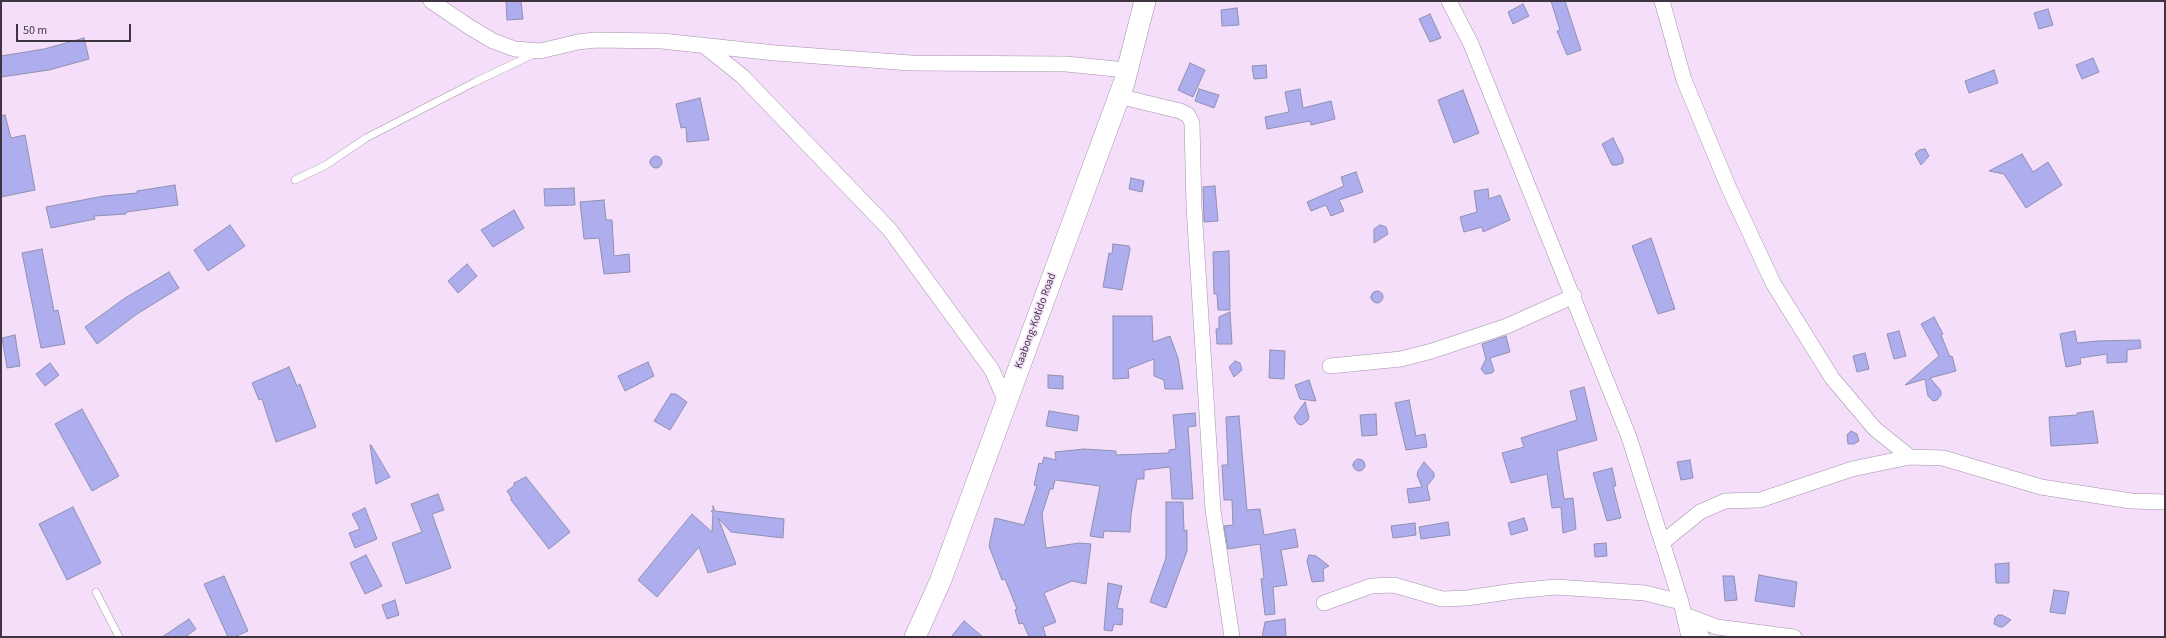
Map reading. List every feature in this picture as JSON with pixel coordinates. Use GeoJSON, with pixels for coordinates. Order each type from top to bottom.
{"type":"FeatureCollection","features":[{"type":"Feature","properties":{"kind":"main road","name":"Kaabong-Kotido Road"},"geometry":{"type":"LineString","coordinates":[[915,637],[940,582],[1118,96],[1145,1]]}},
{"type":"Feature","properties":{"kind":"street"},"geometry":{"type":"LineString","coordinates":[[431,1],[493,41],[515,49],[540,51],[578,42],[596,40],[662,41],[911,63],[1066,64],[1126,70]]}},
{"type":"Feature","properties":{"kind":"street"},"geometry":{"type":"LineString","coordinates":[[1449,1],[1471,44],[1574,296],[1629,437],[1683,608],[1689,637]]}},
{"type":"Feature","properties":{"kind":"street"},"geometry":{"type":"LineString","coordinates":[[1662,1],[1684,80],[1728,186],[1773,283],[1832,378],[1875,429],[1910,457]]}},
{"type":"Feature","properties":{"kind":"street"},"geometry":{"type":"LineString","coordinates":[[703,45],[742,76],[890,230],[992,370],[1006,402]]}},
{"type":"Feature","properties":{"kind":"street"},"geometry":{"type":"LineString","coordinates":[[1118,96],[1180,111],[1188,115],[1192,123],[1194,207],[1213,510],[1232,637]]}},
{"type":"Feature","properties":{"kind":"street"},"geometry":{"type":"LineString","coordinates":[[1330,366],[1401,359],[1432,351],[1507,326],[1574,296]]}},
{"type":"Feature","properties":{"kind":"street"},"geometry":{"type":"LineString","coordinates":[[1662,542],[1700,512],[1725,501],[1760,500],[1852,469],[1910,457],[1943,458],[2041,487],[2131,501],[2165,502]]}},
{"type":"Feature","properties":{"kind":"street"},"geometry":{"type":"LineString","coordinates":[[1324,603],[1371,586],[1394,586],[1442,599],[1467,598],[1556,587],[1644,593],[1683,608],[1717,627],[1794,637]]}},
{"type":"Feature","properties":{"kind":"street"},"geometry":{"type":"LineString","coordinates":[[1683,608],[1702,637]]}},
{"type":"Feature","properties":{"kind":"lane"},"geometry":{"type":"LineString","coordinates":[[295,180],[326,165],[366,138],[475,82],[525,60],[540,51]]}},
{"type":"Feature","properties":{"kind":"lane"},"geometry":{"type":"LineString","coordinates":[[96,592],[119,637]]}},
{"type":"Feature","properties":{"kind":"building"},"geometry":{"type":"Polygon","coordinates":[[[506,1],[521,1],[523,19],[507,20],[506,1]]]}},
{"type":"Feature","properties":{"kind":"building"},"geometry":{"type":"Polygon","coordinates":[[[1551,1],[1565,1],[1581,50],[1567,55],[1557,31],[1560,30],[1551,1]]]}},
{"type":"Feature","properties":{"kind":"building"},"geometry":{"type":"Polygon","coordinates":[[[1523,4],[1529,16],[1513,24],[1508,12],[1523,4]]]}},
{"type":"Feature","properties":{"kind":"building"},"geometry":{"type":"Polygon","coordinates":[[[1237,8],[1239,25],[1222,26],[1221,10],[1237,8]]]}},
{"type":"Feature","properties":{"kind":"building"},"geometry":{"type":"Polygon","coordinates":[[[2048,9],[2053,25],[2039,29],[2034,13],[2048,9]]]}},
{"type":"Feature","properties":{"kind":"building"},"geometry":{"type":"Polygon","coordinates":[[[1430,14],[1441,38],[1430,42],[1419,19],[1430,14]]]}},
{"type":"Feature","properties":{"kind":"building"},"geometry":{"type":"Polygon","coordinates":[[[84,38],[89,59],[49,70],[1,77],[1,56],[44,49],[84,38]]]}},
{"type":"Feature","properties":{"kind":"building"},"geometry":{"type":"Polygon","coordinates":[[[2093,58],[2099,72],[2082,79],[2076,65],[2093,58]]]}},
{"type":"Feature","properties":{"kind":"building"},"geometry":{"type":"Polygon","coordinates":[[[1190,63],[1205,70],[1193,97],[1178,90],[1190,63]]]}},
{"type":"Feature","properties":{"kind":"building"},"geometry":{"type":"Polygon","coordinates":[[[1266,65],[1267,78],[1254,79],[1252,66],[1266,65]]]}},
{"type":"Feature","properties":{"kind":"building"},"geometry":{"type":"Polygon","coordinates":[[[1994,70],[1998,83],[1969,93],[1965,81],[1994,70]]]}},
{"type":"Feature","properties":{"kind":"building"},"geometry":{"type":"Polygon","coordinates":[[[1199,89],[1219,95],[1214,108],[1195,101],[1199,89]]]}},
{"type":"Feature","properties":{"kind":"building"},"geometry":{"type":"Polygon","coordinates":[[[1300,89],[1303,108],[1331,101],[1335,119],[1311,125],[1310,121],[1267,129],[1265,117],[1289,112],[1285,92],[1300,89]]]}},
{"type":"Feature","properties":{"kind":"building"},"geometry":{"type":"Polygon","coordinates":[[[1463,90],[1479,133],[1454,143],[1438,100],[1463,90]]]}},
{"type":"Feature","properties":{"kind":"building"},"geometry":{"type":"Polygon","coordinates":[[[700,98],[709,140],[687,142],[686,127],[681,128],[676,104],[700,98]]]}},
{"type":"Feature","properties":{"kind":"building"},"geometry":{"type":"Polygon","coordinates":[[[5,115],[11,138],[25,135],[35,190],[1,197],[1,116],[5,115]]]}},
{"type":"Feature","properties":{"kind":"building"},"geometry":{"type":"Polygon","coordinates":[[[1613,138],[1623,158],[1623,163],[1617,165],[1612,165],[1602,144],[1613,138]]]}},
{"type":"Feature","properties":{"kind":"building"},"geometry":{"type":"Polygon","coordinates":[[[1925,149],[1929,156],[1921,165],[1915,154],[1919,150],[1925,149]]]}},
{"type":"Feature","properties":{"kind":"building"},"geometry":{"type":"Polygon","coordinates":[[[2022,154],[2033,172],[2048,162],[2062,185],[2026,208],[2004,174],[1989,171],[2022,154]]]}},
{"type":"Feature","properties":{"kind":"building"},"geometry":{"type":"Polygon","coordinates":[[[654,156],[658,156],[662,162],[658,168],[654,168],[650,164],[650,160],[654,156]]]}},
{"type":"Feature","properties":{"kind":"building"},"geometry":{"type":"Polygon","coordinates":[[[1356,172],[1363,192],[1339,200],[1344,211],[1331,216],[1326,205],[1311,211],[1307,202],[1344,186],[1341,177],[1356,172]]]}},
{"type":"Feature","properties":{"kind":"building"},"geometry":{"type":"Polygon","coordinates":[[[1131,178],[1144,181],[1142,192],[1129,189],[1131,178]]]}},
{"type":"Feature","properties":{"kind":"building"},"geometry":{"type":"Polygon","coordinates":[[[175,185],[178,205],[126,212],[126,214],[94,216],[95,219],[51,228],[46,207],[104,196],[137,193],[137,191],[175,185]]]}},
{"type":"Feature","properties":{"kind":"building"},"geometry":{"type":"Polygon","coordinates":[[[1215,186],[1218,221],[1204,222],[1203,187],[1215,186]]]}},
{"type":"Feature","properties":{"kind":"building"},"geometry":{"type":"Polygon","coordinates":[[[574,188],[575,205],[545,206],[544,189],[574,188]]]}},
{"type":"Feature","properties":{"kind":"building"},"geometry":{"type":"Polygon","coordinates":[[[1488,189],[1489,199],[1500,195],[1510,220],[1483,232],[1482,227],[1464,232],[1460,217],[1477,212],[1474,191],[1488,189]]]}},
{"type":"Feature","properties":{"kind":"building"},"geometry":{"type":"Polygon","coordinates":[[[604,200],[606,220],[612,220],[614,256],[629,254],[630,272],[604,274],[599,238],[584,239],[580,202],[604,200]]]}},
{"type":"Feature","properties":{"kind":"building"},"geometry":{"type":"Polygon","coordinates":[[[514,210],[524,228],[493,247],[481,230],[514,210]]]}},
{"type":"Feature","properties":{"kind":"building"},"geometry":{"type":"Polygon","coordinates":[[[230,225],[245,246],[208,271],[194,250],[230,225]]]}},
{"type":"Feature","properties":{"kind":"building"},"geometry":{"type":"Polygon","coordinates":[[[1380,225],[1386,227],[1388,234],[1374,243],[1374,229],[1380,225]]]}},
{"type":"Feature","properties":{"kind":"building"},"geometry":{"type":"Polygon","coordinates":[[[1651,238],[1675,309],[1658,314],[1632,246],[1651,238]]]}},
{"type":"Feature","properties":{"kind":"building"},"geometry":{"type":"Polygon","coordinates":[[[1113,244],[1129,246],[1130,249],[1122,290],[1103,287],[1109,253],[1112,254],[1113,244]]]}},
{"type":"Feature","properties":{"kind":"building"},"geometry":{"type":"Polygon","coordinates":[[[42,249],[54,311],[58,310],[65,344],[41,348],[22,253],[42,249]]]}},
{"type":"Feature","properties":{"kind":"building"},"geometry":{"type":"Polygon","coordinates":[[[1229,251],[1230,310],[1218,310],[1217,294],[1214,294],[1213,252],[1229,251]]]}},
{"type":"Feature","properties":{"kind":"building"},"geometry":{"type":"Polygon","coordinates":[[[467,264],[477,276],[458,293],[448,281],[467,264]]]}},
{"type":"Feature","properties":{"kind":"building"},"geometry":{"type":"Polygon","coordinates":[[[169,272],[179,288],[137,314],[97,344],[85,327],[125,298],[169,272]]]}},
{"type":"Feature","properties":{"kind":"building"},"geometry":{"type":"Polygon","coordinates":[[[1379,291],[1382,292],[1382,302],[1375,303],[1372,302],[1371,295],[1372,292],[1379,291]]]}},
{"type":"Feature","properties":{"kind":"building"},"geometry":{"type":"Polygon","coordinates":[[[1230,312],[1232,344],[1217,344],[1216,329],[1219,329],[1219,317],[1230,312]]]}},
{"type":"Feature","properties":{"kind":"building"},"geometry":{"type":"Polygon","coordinates":[[[1113,316],[1152,316],[1153,342],[1170,336],[1178,358],[1183,389],[1165,389],[1164,380],[1154,376],[1154,359],[1128,369],[1129,378],[1113,379],[1113,316]]]}},
{"type":"Feature","properties":{"kind":"building"},"geometry":{"type":"Polygon","coordinates":[[[1934,317],[1943,334],[1941,335],[1950,357],[1952,356],[1956,371],[1930,378],[1941,391],[1941,395],[1937,400],[1933,401],[1928,396],[1925,379],[1905,385],[1939,356],[1921,324],[1934,317]]]}},
{"type":"Feature","properties":{"kind":"building"},"geometry":{"type":"Polygon","coordinates":[[[1899,331],[1906,356],[1894,359],[1887,334],[1899,331]]]}},
{"type":"Feature","properties":{"kind":"building"},"geometry":{"type":"Polygon","coordinates":[[[2075,331],[2077,343],[2140,340],[2141,348],[2127,350],[2127,362],[2107,363],[2107,354],[2080,358],[2081,364],[2066,367],[2060,334],[2075,331]]]}},
{"type":"Feature","properties":{"kind":"building"},"geometry":{"type":"Polygon","coordinates":[[[15,335],[20,366],[7,368],[2,338],[15,335]]]}},
{"type":"Feature","properties":{"kind":"building"},"geometry":{"type":"Polygon","coordinates":[[[1506,336],[1510,352],[1490,358],[1494,371],[1492,373],[1485,374],[1481,369],[1486,359],[1482,344],[1506,336]]]}},
{"type":"Feature","properties":{"kind":"building"},"geometry":{"type":"Polygon","coordinates":[[[1270,350],[1285,351],[1284,379],[1269,378],[1270,350]]]}},
{"type":"Feature","properties":{"kind":"building"},"geometry":{"type":"Polygon","coordinates":[[[1865,353],[1869,369],[1857,372],[1853,356],[1865,353]]]}},
{"type":"Feature","properties":{"kind":"building"},"geometry":{"type":"Polygon","coordinates":[[[1235,361],[1240,363],[1242,370],[1234,377],[1229,367],[1235,361]]]}},
{"type":"Feature","properties":{"kind":"building"},"geometry":{"type":"Polygon","coordinates":[[[648,362],[654,376],[625,391],[618,376],[648,362]]]}},
{"type":"Feature","properties":{"kind":"building"},"geometry":{"type":"Polygon","coordinates":[[[50,363],[59,375],[45,386],[36,374],[50,363]]]}},
{"type":"Feature","properties":{"kind":"building"},"geometry":{"type":"Polygon","coordinates":[[[289,367],[297,386],[300,384],[316,427],[276,442],[262,399],[259,400],[252,383],[289,367]]]}},
{"type":"Feature","properties":{"kind":"building"},"geometry":{"type":"Polygon","coordinates":[[[1048,375],[1063,376],[1063,389],[1048,388],[1048,375]]]}},
{"type":"Feature","properties":{"kind":"building"},"geometry":{"type":"Polygon","coordinates":[[[1309,380],[1316,401],[1300,399],[1295,385],[1309,380]]]}},
{"type":"Feature","properties":{"kind":"building"},"geometry":{"type":"Polygon","coordinates":[[[1584,387],[1597,440],[1557,451],[1564,499],[1573,498],[1576,529],[1563,533],[1561,507],[1552,508],[1547,474],[1511,483],[1502,453],[1524,447],[1521,438],[1577,420],[1570,391],[1584,387]]]}},
{"type":"Feature","properties":{"kind":"building"},"geometry":{"type":"Polygon","coordinates":[[[671,394],[676,394],[687,402],[670,430],[654,421],[671,394]]]}},
{"type":"Feature","properties":{"kind":"building"},"geometry":{"type":"Polygon","coordinates":[[[1409,400],[1416,436],[1425,434],[1427,447],[1406,450],[1395,403],[1409,400]]]}},
{"type":"Feature","properties":{"kind":"building"},"geometry":{"type":"Polygon","coordinates":[[[1305,402],[1309,417],[1308,420],[1302,425],[1298,424],[1294,417],[1305,402]]]}},
{"type":"Feature","properties":{"kind":"building"},"geometry":{"type":"Polygon","coordinates":[[[82,409],[119,476],[92,491],[55,424],[82,409]]]}},
{"type":"Feature","properties":{"kind":"building"},"geometry":{"type":"Polygon","coordinates":[[[1049,411],[1079,416],[1077,431],[1046,426],[1049,411]]]}},
{"type":"Feature","properties":{"kind":"building"},"geometry":{"type":"Polygon","coordinates":[[[2093,411],[2098,443],[2051,446],[2049,417],[2077,415],[2077,413],[2093,411]]]}},
{"type":"Feature","properties":{"kind":"building"},"geometry":{"type":"Polygon","coordinates":[[[1195,413],[1196,426],[1188,427],[1193,499],[1172,499],[1170,467],[1144,470],[1144,479],[1137,479],[1131,515],[1130,532],[1104,531],[1103,538],[1090,536],[1100,486],[1055,480],[1053,489],[1050,489],[1042,514],[1046,548],[1079,543],[1091,544],[1086,584],[1072,581],[1044,593],[1056,622],[1043,627],[1046,637],[1029,637],[1023,623],[1019,624],[1015,610],[1017,609],[1005,579],[1002,580],[989,546],[995,518],[1024,525],[1037,486],[1034,485],[1039,463],[1042,464],[1044,457],[1056,460],[1055,452],[1084,449],[1116,451],[1116,455],[1169,453],[1169,450],[1176,449],[1173,415],[1195,413]]]}},
{"type":"Feature","properties":{"kind":"building"},"geometry":{"type":"Polygon","coordinates":[[[1376,414],[1377,435],[1362,436],[1360,415],[1376,414]]]}},
{"type":"Feature","properties":{"kind":"building"},"geometry":{"type":"Polygon","coordinates":[[[1239,416],[1247,510],[1260,509],[1264,535],[1295,529],[1298,547],[1281,550],[1287,585],[1273,587],[1275,614],[1265,615],[1261,579],[1264,578],[1260,544],[1228,549],[1224,526],[1233,525],[1232,500],[1224,500],[1222,465],[1228,465],[1226,417],[1239,416]]]}},
{"type":"Feature","properties":{"kind":"building"},"geometry":{"type":"Polygon","coordinates":[[[1851,431],[1857,434],[1859,441],[1854,444],[1848,444],[1847,435],[1851,431]]]}},
{"type":"Feature","properties":{"kind":"building"},"geometry":{"type":"Polygon","coordinates":[[[370,445],[390,477],[376,484],[370,445]]]}},
{"type":"Feature","properties":{"kind":"building"},"geometry":{"type":"Polygon","coordinates":[[[1357,459],[1361,459],[1365,465],[1361,471],[1357,471],[1353,467],[1353,463],[1357,459]]]}},
{"type":"Feature","properties":{"kind":"building"},"geometry":{"type":"Polygon","coordinates":[[[1690,460],[1693,478],[1681,480],[1677,462],[1690,460]]]}},
{"type":"Feature","properties":{"kind":"building"},"geometry":{"type":"Polygon","coordinates":[[[1424,462],[1434,473],[1434,477],[1427,486],[1430,500],[1409,503],[1407,489],[1422,487],[1417,475],[1424,462]]]}},
{"type":"Feature","properties":{"kind":"building"},"geometry":{"type":"Polygon","coordinates":[[[1612,468],[1616,486],[1613,486],[1621,518],[1607,521],[1593,473],[1612,468]]]}},
{"type":"Feature","properties":{"kind":"building"},"geometry":{"type":"Polygon","coordinates":[[[526,477],[570,532],[549,549],[511,500],[511,497],[507,491],[514,486],[514,483],[526,477]]]}},
{"type":"Feature","properties":{"kind":"building"},"geometry":{"type":"Polygon","coordinates":[[[438,494],[444,510],[432,514],[451,568],[406,584],[392,543],[422,532],[411,504],[438,494]]]}},
{"type":"Feature","properties":{"kind":"building"},"geometry":{"type":"Polygon","coordinates":[[[1166,502],[1183,502],[1184,531],[1187,530],[1187,551],[1166,608],[1150,602],[1166,558],[1166,502]]]}},
{"type":"Feature","properties":{"kind":"building"},"geometry":{"type":"Polygon","coordinates":[[[713,506],[715,511],[784,519],[783,538],[731,532],[718,518],[736,564],[708,573],[699,547],[657,597],[638,580],[692,514],[712,532],[713,513],[711,511],[713,511],[713,506]]]}},
{"type":"Feature","properties":{"kind":"building"},"geometry":{"type":"Polygon","coordinates":[[[73,507],[101,563],[67,580],[39,524],[73,507]]]}},
{"type":"Feature","properties":{"kind":"building"},"geometry":{"type":"Polygon","coordinates":[[[365,508],[377,539],[355,548],[349,533],[360,529],[352,514],[365,508]]]}},
{"type":"Feature","properties":{"kind":"building"},"geometry":{"type":"Polygon","coordinates":[[[1524,518],[1528,530],[1511,535],[1508,523],[1524,518]]]}},
{"type":"Feature","properties":{"kind":"building"},"geometry":{"type":"Polygon","coordinates":[[[1448,522],[1450,535],[1421,539],[1419,527],[1448,522]]]}},
{"type":"Feature","properties":{"kind":"building"},"geometry":{"type":"Polygon","coordinates":[[[1415,523],[1416,535],[1393,538],[1391,526],[1415,523]]]}},
{"type":"Feature","properties":{"kind":"building"},"geometry":{"type":"Polygon","coordinates":[[[1606,543],[1607,556],[1595,557],[1594,544],[1606,543]]]}},
{"type":"Feature","properties":{"kind":"building"},"geometry":{"type":"Polygon","coordinates":[[[366,555],[382,586],[365,594],[350,563],[366,555]]]}},
{"type":"Feature","properties":{"kind":"building"},"geometry":{"type":"Polygon","coordinates":[[[1309,555],[1316,556],[1329,566],[1323,569],[1324,581],[1312,582],[1307,561],[1309,555]]]}},
{"type":"Feature","properties":{"kind":"building"},"geometry":{"type":"Polygon","coordinates":[[[2009,563],[2009,583],[1996,583],[1995,564],[2009,563]]]}},
{"type":"Feature","properties":{"kind":"building"},"geometry":{"type":"Polygon","coordinates":[[[1759,575],[1797,582],[1794,607],[1755,601],[1759,575]]]}},
{"type":"Feature","properties":{"kind":"building"},"geometry":{"type":"Polygon","coordinates":[[[224,576],[248,631],[234,637],[228,637],[204,584],[224,576]]]}},
{"type":"Feature","properties":{"kind":"building"},"geometry":{"type":"Polygon","coordinates":[[[1723,576],[1734,576],[1737,600],[1725,601],[1723,576]]]}},
{"type":"Feature","properties":{"kind":"building"},"geometry":{"type":"Polygon","coordinates":[[[1108,583],[1122,586],[1117,608],[1123,609],[1122,625],[1114,624],[1112,631],[1104,630],[1108,583]]]}},
{"type":"Feature","properties":{"kind":"building"},"geometry":{"type":"Polygon","coordinates":[[[2054,590],[2069,592],[2065,614],[2050,612],[2054,590]]]}},
{"type":"Feature","properties":{"kind":"building"},"geometry":{"type":"Polygon","coordinates":[[[395,600],[399,615],[387,619],[382,605],[395,600]]]}},
{"type":"Feature","properties":{"kind":"building"},"geometry":{"type":"Polygon","coordinates":[[[1998,615],[2002,615],[2011,620],[2003,627],[2000,627],[1994,624],[1995,618],[1998,615]]]}},
{"type":"Feature","properties":{"kind":"building"},"geometry":{"type":"Polygon","coordinates":[[[189,619],[196,629],[185,637],[162,637],[189,619]]]}},
{"type":"Feature","properties":{"kind":"building"},"geometry":{"type":"Polygon","coordinates":[[[1285,619],[1286,637],[1262,637],[1265,622],[1285,619]]]}},
{"type":"Feature","properties":{"kind":"building"},"geometry":{"type":"Polygon","coordinates":[[[964,621],[983,637],[951,637],[964,621]]]}}]}
